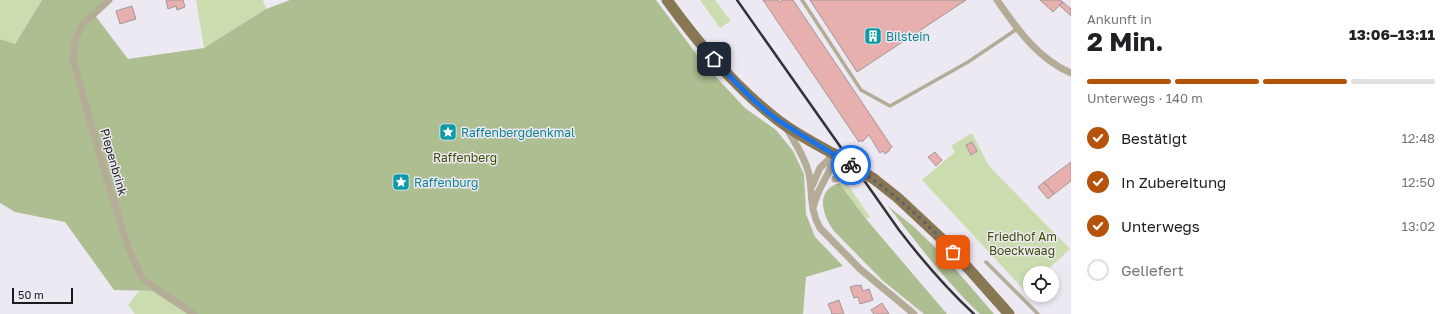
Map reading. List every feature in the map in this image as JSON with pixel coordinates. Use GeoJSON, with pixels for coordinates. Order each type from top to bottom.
{"type":"FeatureCollection","features":[{"type":"Feature","properties":{"kind":"main road"},"geometry":{"type":"LineString","coordinates":[[667,0],[689,29],[724,70],[774,118],[874,179],[898,198],[944,241],[1009,314]]}},
{"type":"Feature","properties":{"kind":"street","name":"Piepenbrink"},"geometry":{"type":"LineString","coordinates":[[109,0],[82,25],[75,42],[73,60],[104,170],[129,250],[143,279],[194,314]]}},
{"type":"Feature","properties":{"kind":"street"},"geometry":{"type":"LineString","coordinates":[[997,0],[1017,29],[1036,50],[1058,68],[1071,73]]}},
{"type":"Feature","properties":{"kind":"street"},"geometry":{"type":"LineString","coordinates":[[783,123],[804,158],[809,172],[815,220],[824,234],[860,269],[914,314]]}},
{"type":"Feature","properties":{"kind":"street"},"geometry":{"type":"LineString","coordinates":[[811,190],[816,174],[825,162],[834,154]]}},
{"type":"Feature","properties":{"kind":"street"},"geometry":{"type":"LineString","coordinates":[[813,211],[816,194],[830,171],[833,164],[834,154]]}},
{"type":"Feature","properties":{"kind":"street"},"geometry":{"type":"LineString","coordinates":[[821,185],[835,179],[852,176],[874,179]]}},
{"type":"Feature","properties":{"kind":"lane"},"geometry":{"type":"LineString","coordinates":[[802,0],[862,90],[890,106],[968,62],[1017,29]]}},
{"type":"Feature","properties":{"kind":"lane"},"geometry":{"type":"LineString","coordinates":[[986,262],[1038,314]]}},
{"type":"Feature","properties":{"kind":"green space"},"geometry":{"type":"Polygon","coordinates":[[[0,0],[42,0],[15,44],[0,39],[0,0]]]}},
{"type":"Feature","properties":{"kind":"green space","name":"Raffenberg"},"geometry":{"type":"Polygon","coordinates":[[[42,0],[109,0],[94,14],[128,59],[204,48],[266,9],[290,0],[656,0],[703,63],[745,108],[776,130],[793,151],[804,174],[806,214],[815,237],[843,266],[806,277],[803,314],[194,314],[159,291],[114,290],[65,222],[15,212],[0,203],[0,39],[15,44],[42,0]]]}},
{"type":"Feature","properties":{"kind":"green space"},"geometry":{"type":"Polygon","coordinates":[[[196,0],[263,0],[266,9],[204,48],[196,0]]]}},
{"type":"Feature","properties":{"kind":"green space"},"geometry":{"type":"Polygon","coordinates":[[[700,0],[715,0],[731,21],[720,28],[700,0]]]}},
{"type":"Feature","properties":{"kind":"green space","name":"Friedhof Am Boeckwaag"},"geometry":{"type":"Polygon","coordinates":[[[972,133],[989,166],[1070,249],[1052,266],[1023,266],[1023,289],[922,180],[955,152],[951,146],[972,133]]]}},
{"type":"Feature","properties":{"kind":"green space"},"geometry":{"type":"Polygon","coordinates":[[[846,182],[870,217],[866,219],[839,183],[846,182]]]}},
{"type":"Feature","properties":{"kind":"green space"},"geometry":{"type":"Polygon","coordinates":[[[839,183],[866,219],[947,314],[924,314],[882,280],[834,231],[824,211],[823,204],[826,192],[831,187],[839,183]]]}},
{"type":"Feature","properties":{"kind":"green space"},"geometry":{"type":"Polygon","coordinates":[[[888,206],[914,227],[944,256],[994,314],[980,314],[967,302],[932,262],[888,206]]]}},
{"type":"Feature","properties":{"kind":"green space"},"geometry":{"type":"Polygon","coordinates":[[[139,291],[159,291],[194,314],[135,314],[128,305],[139,291]]]}},
{"type":"Feature","properties":{"kind":"building"},"geometry":{"type":"Polygon","coordinates":[[[166,0],[183,0],[185,7],[177,10],[176,6],[168,9],[166,0]]]}},
{"type":"Feature","properties":{"kind":"building"},"geometry":{"type":"Polygon","coordinates":[[[763,0],[778,0],[780,2],[782,0],[793,0],[892,147],[889,149],[890,150],[885,154],[883,151],[880,153],[869,135],[862,142],[861,140],[859,142],[763,0]]]}},
{"type":"Feature","properties":{"kind":"building","name":"Bilstein"},"geometry":{"type":"Polygon","coordinates":[[[810,0],[966,0],[857,72],[810,0]]]}},
{"type":"Feature","properties":{"kind":"building"},"geometry":{"type":"Polygon","coordinates":[[[1040,0],[1060,0],[1063,2],[1053,12],[1040,0]]]}},
{"type":"Feature","properties":{"kind":"building"},"geometry":{"type":"Polygon","coordinates":[[[1063,2],[1071,9],[1071,16],[1059,5],[1063,2]]]}},
{"type":"Feature","properties":{"kind":"building"},"geometry":{"type":"Polygon","coordinates":[[[132,6],[136,19],[120,24],[116,11],[132,6]]]}},
{"type":"Feature","properties":{"kind":"building"},"geometry":{"type":"Polygon","coordinates":[[[972,142],[977,151],[971,155],[966,145],[972,142]]]}},
{"type":"Feature","properties":{"kind":"building"},"geometry":{"type":"Polygon","coordinates":[[[935,152],[942,160],[936,166],[928,157],[935,152]]]}},
{"type":"Feature","properties":{"kind":"building"},"geometry":{"type":"Polygon","coordinates":[[[1071,162],[1071,181],[1054,194],[1044,182],[1071,162]]]}},
{"type":"Feature","properties":{"kind":"building"},"geometry":{"type":"Polygon","coordinates":[[[1044,182],[1054,194],[1048,199],[1038,187],[1044,182]]]}},
{"type":"Feature","properties":{"kind":"building"},"geometry":{"type":"Polygon","coordinates":[[[861,285],[863,291],[869,289],[873,300],[860,304],[858,297],[854,298],[850,287],[861,285]]]}},
{"type":"Feature","properties":{"kind":"building"},"geometry":{"type":"Polygon","coordinates":[[[839,300],[844,314],[831,314],[832,313],[828,304],[839,300]]]}},
{"type":"Feature","properties":{"kind":"building"},"geometry":{"type":"Polygon","coordinates":[[[882,303],[889,314],[874,314],[871,310],[882,303]]]}},
{"type":"Feature","properties":{"kind":"railway"},"geometry":{"type":"LineString","coordinates":[[737,0],[899,230],[935,274],[974,314]]}},
{"type":"Feature","properties":{"kind":"way so far"},"geometry":{"type":"LineString","coordinates":[[851,165],[874,179],[898,198],[922,219],[953,252]]}},
{"type":"Feature","properties":{"kind":"place","name":"Bilstein"},"geometry":{"type":"Point","coordinates":[873,36]}},
{"type":"Feature","properties":{"kind":"place","name":"Raffenbergdenkmal"},"geometry":{"type":"Point","coordinates":[448,132]}},
{"type":"Feature","properties":{"kind":"place","name":"Raffenburg"},"geometry":{"type":"Point","coordinates":[401,182]}},
{"type":"Feature","properties":{"kind":"route"},"geometry":{"type":"LineString","coordinates":[[714,59],[739,86],[774,118],[851,165]]}}]}
